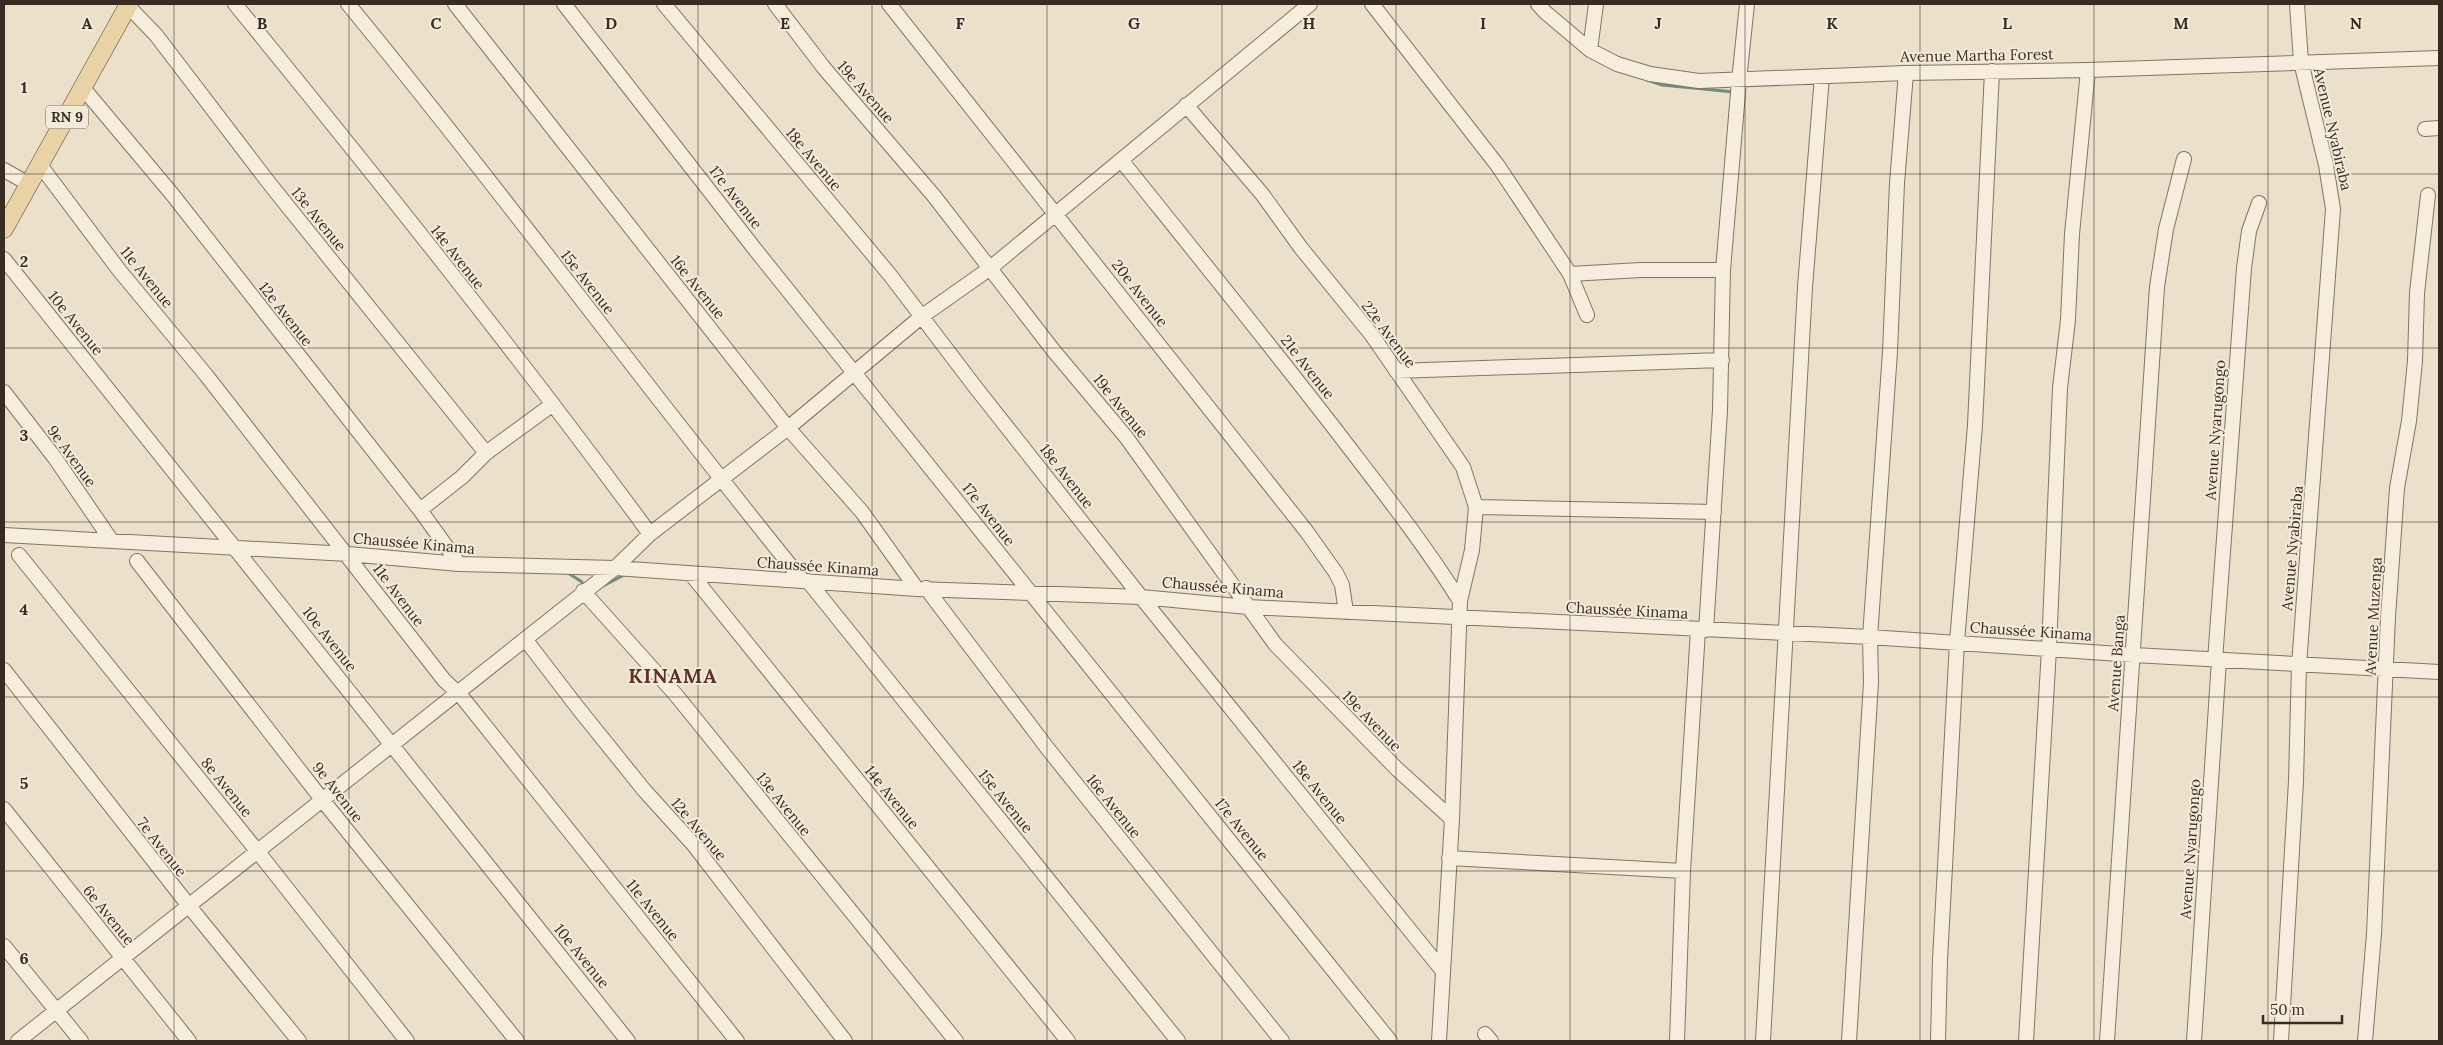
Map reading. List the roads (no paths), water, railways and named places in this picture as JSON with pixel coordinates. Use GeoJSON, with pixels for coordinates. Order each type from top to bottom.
{"type":"FeatureCollection","features":[{"type":"Feature","properties":{"kind":"main road","name":"RN 9"},"geometry":{"type":"LineString","coordinates":[[4,229],[83,88],[125,6]]}},
{"type":"Feature","properties":{"kind":"street","name":"14e Avenue"},"geometry":{"type":"LineString","coordinates":[[235,4],[336,126],[553,404],[650,534]]}},
{"type":"Feature","properties":{"kind":"street","name":"15e Avenue"},"geometry":{"type":"LineString","coordinates":[[348,4],[473,159],[722,481],[806,581],[1178,1041]]}},
{"type":"Feature","properties":{"kind":"street","name":"16e Avenue"},"geometry":{"type":"LineString","coordinates":[[455,4],[788,428],[862,512],[1048,749],[1282,1041]]}},
{"type":"Feature","properties":{"kind":"street","name":"17e Avenue"},"geometry":{"type":"LineString","coordinates":[[564,4],[1030,593],[1390,1041]]}},
{"type":"Feature","properties":{"kind":"street","name":"18e Avenue"},"geometry":{"type":"LineString","coordinates":[[664,4],[890,275],[1141,597],[1442,970]]}},
{"type":"Feature","properties":{"kind":"street","name":"19e Avenue"},"geometry":{"type":"LineString","coordinates":[[775,4],[824,68],[952,218],[989,269],[1126,437],[1275,644],[1397,769],[1452,819]]}},
{"type":"Feature","properties":{"kind":"street","name":"20e Avenue"},"geometry":{"type":"LineString","coordinates":[[890,4],[1322,552],[1342,585],[1346,612]]}},
{"type":"Feature","properties":{"kind":"street"},"geometry":{"type":"LineString","coordinates":[[18,1041],[58,1013],[125,961],[586,594],[650,534],[722,481],[856,373],[921,317],[989,269],[1055,212],[1310,4]]}},
{"type":"Feature","properties":{"kind":"street"},"geometry":{"type":"LineString","coordinates":[[1372,4],[1486,150],[1570,274],[1587,315]]}},
{"type":"Feature","properties":{"kind":"street","name":"Avenue Martha Forest"},"geometry":{"type":"LineString","coordinates":[[1538,4],[1590,50],[1617,64],[1650,74],[1699,81],[1906,72],[2088,70],[2439,58]]}},
{"type":"Feature","properties":{"kind":"street"},"geometry":{"type":"LineString","coordinates":[[1590,50],[1596,4]]}},
{"type":"Feature","properties":{"kind":"street"},"geometry":{"type":"LineString","coordinates":[[1677,1041],[1684,871],[1702,630],[1714,512],[1722,360],[1723,270],[1739,80],[1748,4]]}},
{"type":"Feature","properties":{"kind":"street","name":"Avenue Nyabiraba"},"geometry":{"type":"LineString","coordinates":[[2280,1041],[2296,781],[2299,665],[2333,209],[2326,164],[2301,62],[2297,4]]}},
{"type":"Feature","properties":{"kind":"street","name":"13e Avenue"},"geometry":{"type":"LineString","coordinates":[[125,6],[156,35],[269,183],[486,453]]}},
{"type":"Feature","properties":{"kind":"street"},"geometry":{"type":"LineString","coordinates":[[2026,1041],[2049,649],[2060,388],[2068,320],[2072,234],[2088,70]]}},
{"type":"Feature","properties":{"kind":"street"},"geometry":{"type":"LineString","coordinates":[[1938,1041],[1940,960],[1957,642],[1975,425],[1992,71]]}},
{"type":"Feature","properties":{"kind":"street"},"geometry":{"type":"LineString","coordinates":[[1850,1041],[1871,682],[1870,637],[1890,352],[1897,183],[1906,72]]}},
{"type":"Feature","properties":{"kind":"street"},"geometry":{"type":"LineString","coordinates":[[1763,1041],[1805,287],[1822,76]]}},
{"type":"Feature","properties":{"kind":"street","name":"12e Avenue"},"geometry":{"type":"LineString","coordinates":[[83,88],[172,194],[420,510],[459,564]]}},
{"type":"Feature","properties":{"kind":"street","name":"22e Avenue"},"geometry":{"type":"LineString","coordinates":[[1186,104],[1262,194],[1301,248],[1370,334],[1463,467],[1476,507],[1472,550],[1460,601],[1461,617],[1452,819],[1439,1041]]}},
{"type":"Feature","properties":{"kind":"street"},"geometry":{"type":"LineString","coordinates":[[2425,129],[2439,128]]}},
{"type":"Feature","properties":{"kind":"street","name":"Avenue Banga"},"geometry":{"type":"LineString","coordinates":[[2107,1041],[2157,287],[2166,229],[2184,159]]}},
{"type":"Feature","properties":{"kind":"street","name":"21e Avenue"},"geometry":{"type":"LineString","coordinates":[[1121,160],[1246,314],[1395,506],[1433,558],[1460,601]]}},
{"type":"Feature","properties":{"kind":"street","name":"11e Avenue"},"geometry":{"type":"LineString","coordinates":[[40,165],[119,270],[206,375],[348,554],[444,680],[460,694],[737,1041]]}},
{"type":"Feature","properties":{"kind":"street"},"geometry":{"type":"LineString","coordinates":[[4,170],[29,184]]}},
{"type":"Feature","properties":{"kind":"street","name":"Avenue Muzenga"},"geometry":{"type":"LineString","coordinates":[[2365,1041],[2374,934],[2388,617],[2397,488],[2409,421],[2415,361],[2417,293],[2428,195]]}},
{"type":"Feature","properties":{"kind":"street","name":"Avenue Nyarugongo"},"geometry":{"type":"LineString","coordinates":[[2194,1041],[2217,660],[2244,268],[2249,231],[2259,204]]}},
{"type":"Feature","properties":{"kind":"street","name":"10e Avenue"},"geometry":{"type":"LineString","coordinates":[[4,259],[238,549],[628,1041]]}},
{"type":"Feature","properties":{"kind":"street"},"geometry":{"type":"LineString","coordinates":[[1570,274],[1641,270],[1723,270]]}},
{"type":"Feature","properties":{"kind":"street"},"geometry":{"type":"LineString","coordinates":[[1396,371],[1722,360]]}},
{"type":"Feature","properties":{"kind":"street","name":"9e Avenue"},"geometry":{"type":"LineString","coordinates":[[4,392],[56,458],[111,540]]}},
{"type":"Feature","properties":{"kind":"street"},"geometry":{"type":"LineString","coordinates":[[420,510],[462,477],[486,453],[553,404]]}},
{"type":"Feature","properties":{"kind":"street"},"geometry":{"type":"LineString","coordinates":[[1476,507],[1714,512]]}},
{"type":"Feature","properties":{"kind":"street","name":"Chaussée Kinama"},"geometry":{"type":"LineString","coordinates":[[6,533],[238,549],[348,554],[459,564],[615,568],[921,588],[1141,597],[1248,607],[1870,637],[2134,655],[2439,672]]}},
{"type":"Feature","properties":{"kind":"street","name":"8e Avenue"},"geometry":{"type":"LineString","coordinates":[[19,555],[260,854],[407,1041]]}},
{"type":"Feature","properties":{"kind":"street","name":"9e Avenue"},"geometry":{"type":"LineString","coordinates":[[137,560],[325,803],[517,1041]]}},
{"type":"Feature","properties":{"kind":"street","name":"14e Avenue"},"geometry":{"type":"LineString","coordinates":[[691,574],[1068,1041]]}},
{"type":"Feature","properties":{"kind":"street","name":"13e Avenue"},"geometry":{"type":"LineString","coordinates":[[586,594],[676,695],[956,1041]]}},
{"type":"Feature","properties":{"kind":"street","name":"12e Avenue"},"geometry":{"type":"LineString","coordinates":[[527,641],[638,783],[693,844],[845,1041]]}},
{"type":"Feature","properties":{"kind":"street","name":"7e Avenue"},"geometry":{"type":"LineString","coordinates":[[4,670],[190,909],[299,1041]]}},
{"type":"Feature","properties":{"kind":"street","name":"6e Avenue"},"geometry":{"type":"LineString","coordinates":[[4,809],[189,1041]]}},
{"type":"Feature","properties":{"kind":"street"},"geometry":{"type":"LineString","coordinates":[[1449,858],[1684,871]]}},
{"type":"Feature","properties":{"kind":"street"},"geometry":{"type":"LineString","coordinates":[[4,946],[81,1041]]}},
{"type":"Feature","properties":{"kind":"waterway"},"geometry":{"type":"LineString","coordinates":[[1647,80],[1662,85],[1734,92]]}},
{"type":"Feature","properties":{"kind":"waterway"},"geometry":{"type":"LineString","coordinates":[[568,573],[582,582]]}},
{"type":"Feature","properties":{"kind":"waterway"},"geometry":{"type":"LineString","coordinates":[[603,586],[626,574]]}},
{"type":"Feature","properties":{"kind":"district","name":"KINAMA"},"geometry":{"type":"Point","coordinates":[673,675]}}]}
